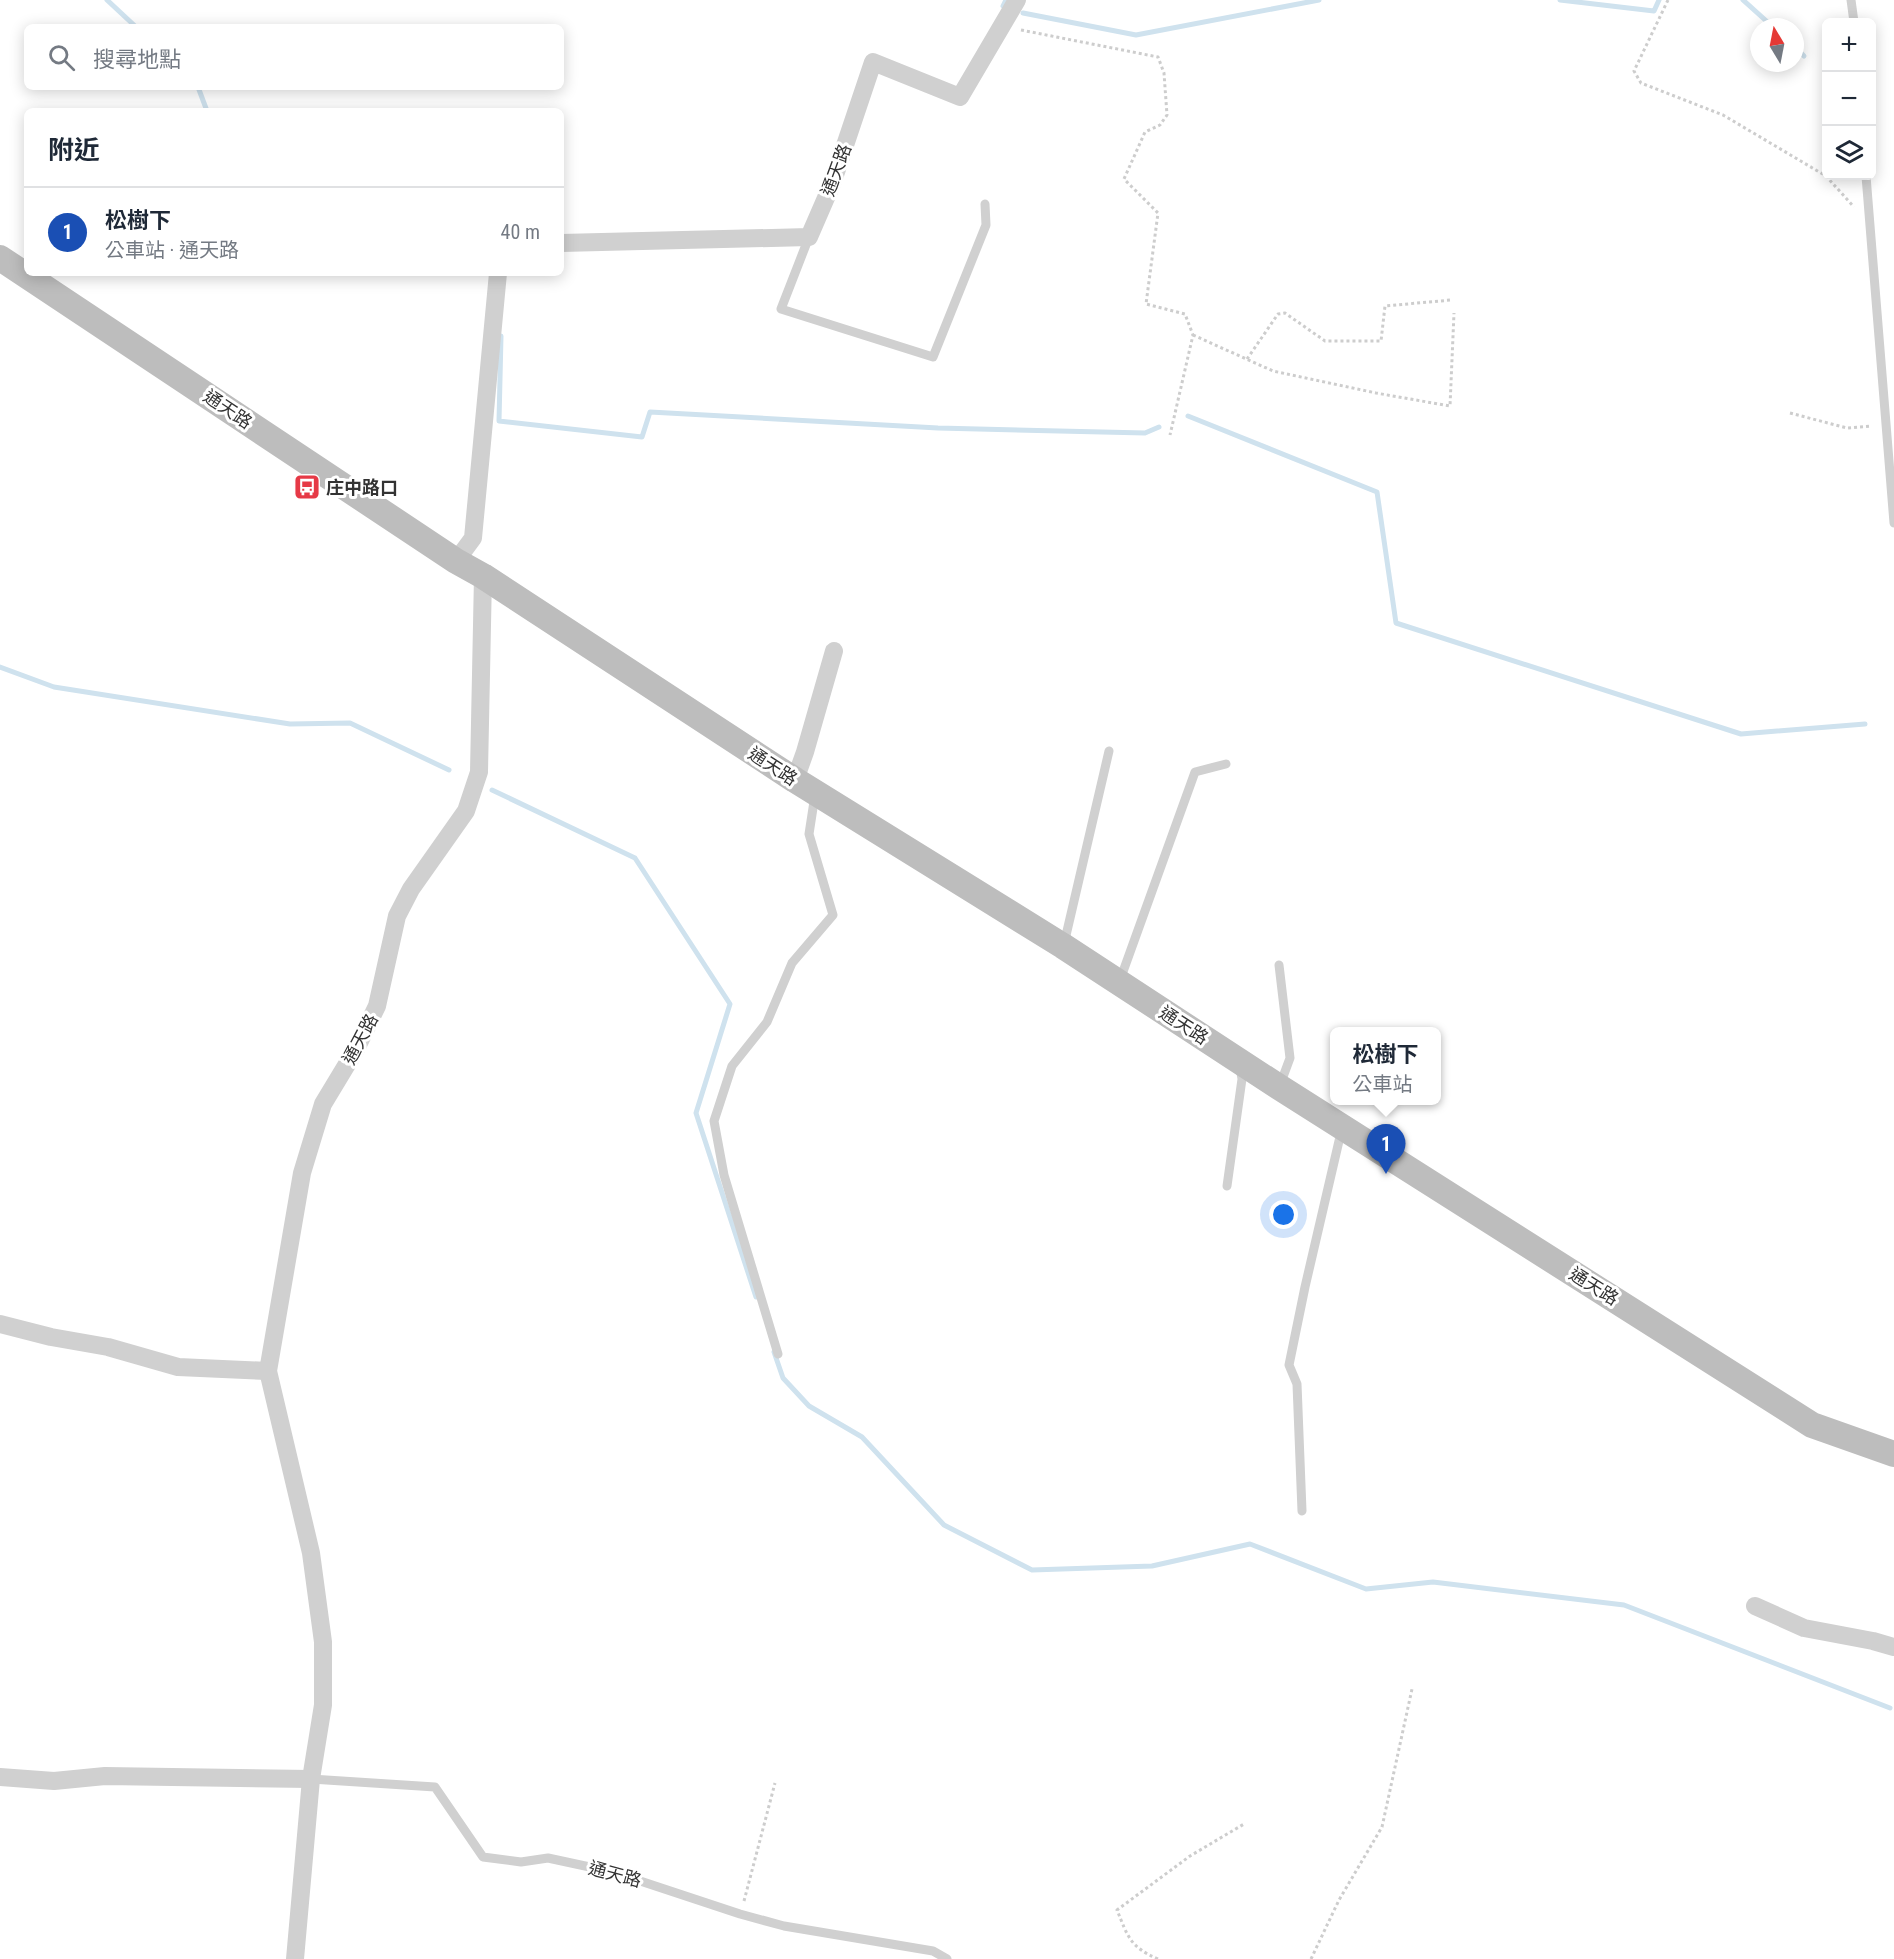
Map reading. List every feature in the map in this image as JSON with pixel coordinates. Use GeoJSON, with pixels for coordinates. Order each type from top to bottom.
{"type":"FeatureCollection","features":[{"type":"Feature","properties":{"kind":"street","name":"通天路"},"geometry":{"type":"LineString","coordinates":[[809,237],[832,184],[873,62],[960,97],[1017,0]]}},
{"type":"Feature","properties":{"kind":"street"},"geometry":{"type":"LineString","coordinates":[[564,243],[809,237]]}},
{"type":"Feature","properties":{"kind":"street","name":"通天路"},"geometry":{"type":"LineString","coordinates":[[0,258],[24,274]]}},
{"type":"Feature","properties":{"kind":"street","name":"通天路"},"geometry":{"type":"LineString","coordinates":[[27,276],[456,561],[483,576],[805,787],[1063,946],[1279,1087],[1812,1425],[1894,1455]]}},
{"type":"Feature","properties":{"kind":"street"},"geometry":{"type":"LineString","coordinates":[[456,561],[473,538],[498,276]]}},
{"type":"Feature","properties":{"kind":"street","name":"通天路"},"geometry":{"type":"LineString","coordinates":[[295,1959],[311,1779],[323,1705],[323,1642],[310,1553],[268,1371],[302,1173],[323,1104],[355,1051],[377,1006],[397,916],[411,889],[466,811],[479,772],[483,576]]}},
{"type":"Feature","properties":{"kind":"street"},"geometry":{"type":"LineString","coordinates":[[805,787],[805,752],[834,651]]}},
{"type":"Feature","properties":{"kind":"street"},"geometry":{"type":"LineString","coordinates":[[0,1324],[51,1337],[108,1347],[178,1366],[268,1371]]}},
{"type":"Feature","properties":{"kind":"street"},"geometry":{"type":"LineString","coordinates":[[1755,1606],[1804,1628],[1894,1647]]}},
{"type":"Feature","properties":{"kind":"street"},"geometry":{"type":"LineString","coordinates":[[0,1777],[54,1781],[105,1776],[311,1779]]}},
{"type":"Feature","properties":{"kind":"lane"},"geometry":{"type":"LineString","coordinates":[[1851,0],[1853,18]]}},
{"type":"Feature","properties":{"kind":"lane"},"geometry":{"type":"LineString","coordinates":[[1866,180],[1886,425],[1892,460],[1894,523]]}},
{"type":"Feature","properties":{"kind":"lane"},"geometry":{"type":"LineString","coordinates":[[809,237],[781,309],[933,357],[986,225],[985,204]]}},
{"type":"Feature","properties":{"kind":"lane"},"geometry":{"type":"LineString","coordinates":[[1063,946],[1109,751]]}},
{"type":"Feature","properties":{"kind":"lane"},"geometry":{"type":"LineString","coordinates":[[1119,982],[1195,772],[1226,764]]}},
{"type":"Feature","properties":{"kind":"lane"},"geometry":{"type":"LineString","coordinates":[[778,1354],[724,1175],[714,1121],[732,1066],[767,1022],[792,963],[833,915],[809,834],[805,787]]}},
{"type":"Feature","properties":{"kind":"lane"},"geometry":{"type":"LineString","coordinates":[[1279,965],[1290,1058],[1279,1087]]}},
{"type":"Feature","properties":{"kind":"lane"},"geometry":{"type":"LineString","coordinates":[[1227,1186],[1242,1079],[1239,1061]]}},
{"type":"Feature","properties":{"kind":"lane"},"geometry":{"type":"LineString","coordinates":[[1302,1511],[1297,1384],[1289,1365],[1342,1126]]}},
{"type":"Feature","properties":{"kind":"lane","name":"通天路"},"geometry":{"type":"LineString","coordinates":[[311,1779],[435,1787],[483,1857],[521,1862],[548,1858],[613,1872],[740,1914],[784,1926],[933,1951],[946,1959]]}},
{"type":"Feature","properties":{"kind":"path"},"geometry":{"type":"LineString","coordinates":[[1668,0],[1634,71],[1641,83],[1723,115],[1826,176],[1870,225]]}},
{"type":"Feature","properties":{"kind":"path"},"geometry":{"type":"LineString","coordinates":[[1002,26],[1158,57],[1164,73],[1167,115],[1160,125],[1145,132],[1124,179],[1158,213],[1146,304],[1185,314],[1193,335],[1170,435]]}},
{"type":"Feature","properties":{"kind":"path"},"geometry":{"type":"LineString","coordinates":[[1247,360],[1278,314],[1285,313],[1325,341],[1382,341],[1385,306],[1451,300]]}},
{"type":"Feature","properties":{"kind":"path"},"geometry":{"type":"LineString","coordinates":[[1193,335],[1273,371],[1450,406],[1454,313]]}},
{"type":"Feature","properties":{"kind":"path"},"geometry":{"type":"LineString","coordinates":[[1790,413],[1846,428],[1886,425]]}},
{"type":"Feature","properties":{"kind":"path"},"geometry":{"type":"LineString","coordinates":[[1311,1959],[1339,1900],[1382,1827],[1412,1689]]}},
{"type":"Feature","properties":{"kind":"path"},"geometry":{"type":"LineString","coordinates":[[740,1914],[775,1784]]}},
{"type":"Feature","properties":{"kind":"path"},"geometry":{"type":"LineString","coordinates":[[1158,1959],[1143,1953],[1128,1939],[1117,1910],[1190,1856],[1244,1824]]}},
{"type":"Feature","properties":{"kind":"waterway"},"geometry":{"type":"LineString","coordinates":[[107,0],[133,24]]}},
{"type":"Feature","properties":{"kind":"waterway"},"geometry":{"type":"LineString","coordinates":[[1003,6],[1006,0]]}},
{"type":"Feature","properties":{"kind":"waterway"},"geometry":{"type":"LineString","coordinates":[[1023,13],[1136,35],[1319,0]]}},
{"type":"Feature","properties":{"kind":"waterway"},"geometry":{"type":"LineString","coordinates":[[1560,0],[1654,11],[1659,0]]}},
{"type":"Feature","properties":{"kind":"waterway"},"geometry":{"type":"LineString","coordinates":[[1743,0],[1763,18]]}},
{"type":"Feature","properties":{"kind":"waterway"},"geometry":{"type":"LineString","coordinates":[[199,90],[206,108]]}},
{"type":"Feature","properties":{"kind":"waterway"},"geometry":{"type":"LineString","coordinates":[[501,336],[499,421],[642,437],[650,412],[938,428],[1145,433],[1159,427]]}},
{"type":"Feature","properties":{"kind":"waterway"},"geometry":{"type":"LineString","coordinates":[[1188,416],[1377,492],[1396,623],[1741,734],[1865,724]]}},
{"type":"Feature","properties":{"kind":"waterway"},"geometry":{"type":"LineString","coordinates":[[0,667],[54,687],[290,724],[350,723],[449,770]]}},
{"type":"Feature","properties":{"kind":"waterway"},"geometry":{"type":"LineString","coordinates":[[492,790],[635,858],[730,1004],[696,1113],[756,1297]]}},
{"type":"Feature","properties":{"kind":"waterway"},"geometry":{"type":"LineString","coordinates":[[774,1352],[783,1378],[809,1406],[862,1437],[944,1525],[1032,1570],[1152,1566],[1250,1544],[1366,1589],[1433,1582],[1624,1605],[1890,1708]]}},
{"type":"Feature","properties":{"kind":"place","name":"庄中路口"},"geometry":{"type":"Point","coordinates":[307,487]}},
{"type":"Feature","properties":{"kind":"place","name":"松樹下"},"geometry":{"type":"Point","coordinates":[1386,1174]}}]}
